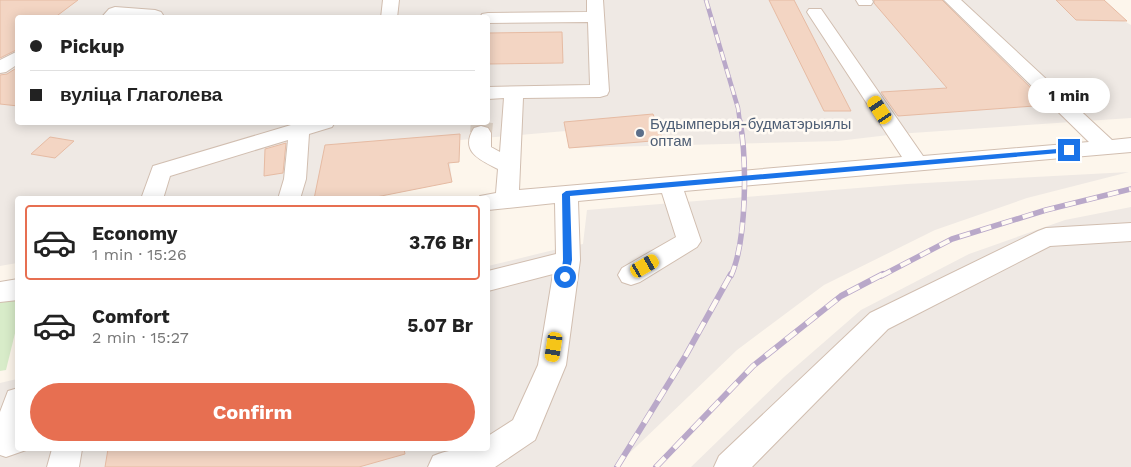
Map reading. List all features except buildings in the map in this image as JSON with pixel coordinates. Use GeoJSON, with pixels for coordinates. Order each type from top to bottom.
{"type":"FeatureCollection","features":[{"type":"Feature","properties":{"kind":"street"},"geometry":{"type":"LineString","coordinates":[[112,15],[131,0]]}},
{"type":"Feature","properties":{"kind":"street"},"geometry":{"type":"LineString","coordinates":[[389,15],[391,0]]}},
{"type":"Feature","properties":{"kind":"street"},"geometry":{"type":"LineString","coordinates":[[952,0],[1107,147]]}},
{"type":"Feature","properties":{"kind":"street"},"geometry":{"type":"LineString","coordinates":[[490,18],[595,8],[600,91],[490,93]]}},
{"type":"Feature","properties":{"kind":"street"},"geometry":{"type":"LineString","coordinates":[[815,12],[917,164]]}},
{"type":"Feature","properties":{"kind":"street"},"geometry":{"type":"LineString","coordinates":[[0,68],[15,58]]}},
{"type":"Feature","properties":{"kind":"street"},"geometry":{"type":"LineString","coordinates":[[514,92],[510,166],[497,200],[1131,145]]}},
{"type":"Feature","properties":{"kind":"street"},"geometry":{"type":"LineString","coordinates":[[153,196],[162,171],[316,125]]}},
{"type":"Feature","properties":{"kind":"street"},"geometry":{"type":"LineString","coordinates":[[290,196],[295,179],[300,130]]}},
{"type":"Feature","properties":{"kind":"street"},"geometry":{"type":"LineString","coordinates":[[481,133],[481,151],[510,166]]}},
{"type":"Feature","properties":{"kind":"street"},"geometry":{"type":"LineString","coordinates":[[631,275],[689,241],[671,185]]}},
{"type":"Feature","properties":{"kind":"street"},"geometry":{"type":"LineString","coordinates":[[444,467],[483,457],[524,430],[552,365],[568,260],[566,194]]}},
{"type":"Feature","properties":{"kind":"street"},"geometry":{"type":"LineString","coordinates":[[730,467],[879,321],[1046,237],[1131,232]]}},
{"type":"Feature","properties":{"kind":"street"},"geometry":{"type":"LineString","coordinates":[[490,280],[568,260]]}},
{"type":"Feature","properties":{"kind":"street"},"geometry":{"type":"LineString","coordinates":[[0,292],[15,290]]}},
{"type":"Feature","properties":{"kind":"street"},"geometry":{"type":"LineString","coordinates":[[8,441],[15,413]]}},
{"type":"Feature","properties":{"kind":"street"},"geometry":{"type":"LineString","coordinates":[[63,467],[67,451]]}},
{"type":"Feature","properties":{"kind":"shaded area"},"geometry":{"type":"Polygon","coordinates":[[[0,0],[1056,0],[1076,20],[1124,21],[1131,25],[1131,118],[897,134],[838,141],[569,148],[566,131],[460,140],[459,162],[450,163],[452,182],[381,196],[15,196],[15,263],[0,266],[0,0]]]}},
{"type":"Feature","properties":{"kind":"shaded area"},"geometry":{"type":"Polygon","coordinates":[[[1129,172],[1027,198],[935,230],[824,285],[737,350],[615,467],[0,467],[0,383],[15,379],[15,451],[490,451],[490,266],[583,244],[587,210],[907,184],[1129,172]]]}},
{"type":"Feature","properties":{"kind":"shaded area"},"geometry":{"type":"Polygon","coordinates":[[[1131,207],[1131,467],[691,467],[784,377],[861,310],[969,254],[1065,220],[1131,207]]]}},
{"type":"Feature","properties":{"kind":"green space"},"geometry":{"type":"Polygon","coordinates":[[[15,296],[15,333],[6,370],[0,371],[0,299],[15,296]]]}},
{"type":"Feature","properties":{"kind":"tunnel"},"geometry":{"type":"LineString","coordinates":[[481,133],[482,125]]}},
{"type":"Feature","properties":{"kind":"railway"},"geometry":{"type":"LineString","coordinates":[[706,0],[738,108],[740,123]]}},
{"type":"Feature","properties":{"kind":"railway"},"geometry":{"type":"LineString","coordinates":[[731,276],[736,261],[743,221],[744,157],[740,121]]}},
{"type":"Feature","properties":{"kind":"railway"},"geometry":{"type":"LineString","coordinates":[[881,276],[952,239],[1046,210],[1131,189]]}},
{"type":"Feature","properties":{"kind":"railway"},"geometry":{"type":"LineString","coordinates":[[617,467],[686,355],[731,274]]}},
{"type":"Feature","properties":{"kind":"railway"},"geometry":{"type":"LineString","coordinates":[[656,467],[753,366],[841,296],[883,274]]}},
{"type":"Feature","properties":{"kind":"place","name":"Будымперыя-будматэрыялы оптам"},"geometry":{"type":"Point","coordinates":[640,133]}},
{"type":"Feature","properties":{"kind":"route"},"geometry":{"type":"LineString","coordinates":[[565,277],[568,260],[566,246],[566,194],[1069,150]]}}]}
